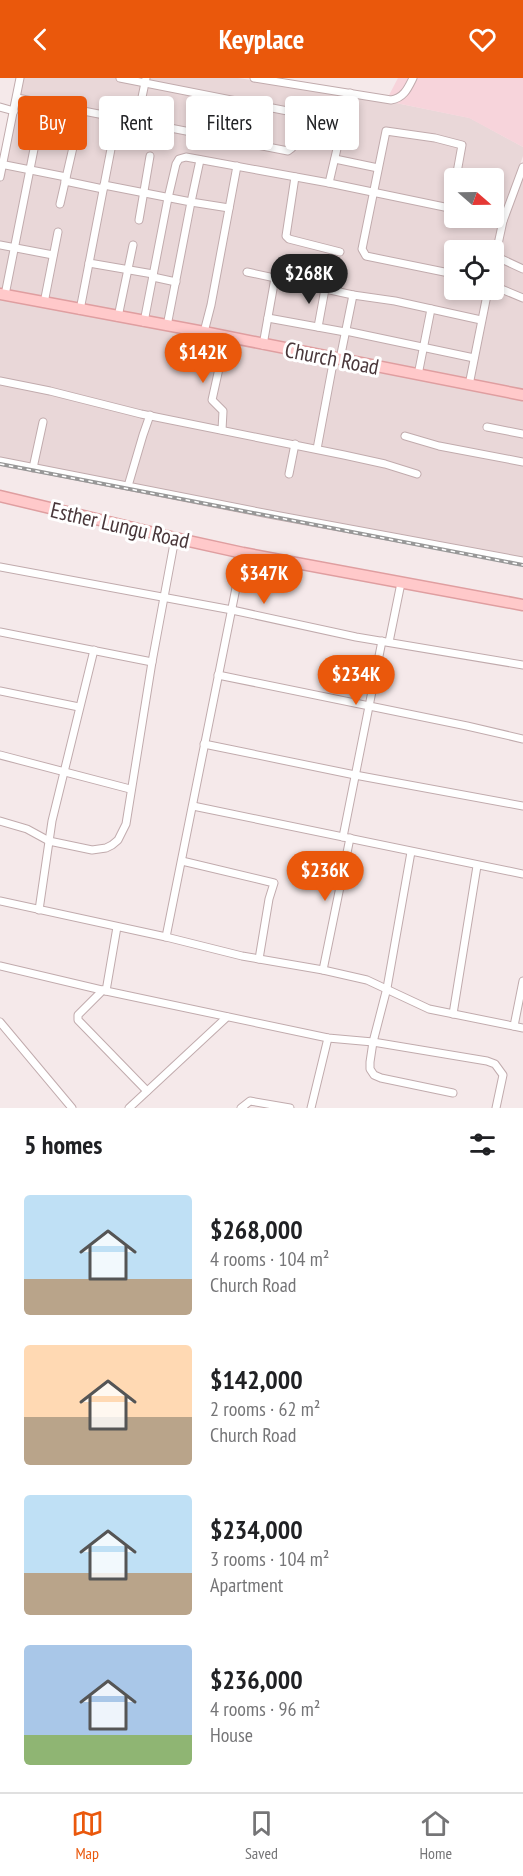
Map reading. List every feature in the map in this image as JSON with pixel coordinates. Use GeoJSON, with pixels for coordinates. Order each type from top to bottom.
{"type":"FeatureCollection","features":[{"type":"Feature","properties":{"kind":"street"},"geometry":{"type":"LineString","coordinates":[[0,177],[20,78]]}},
{"type":"Feature","properties":{"kind":"street"},"geometry":{"type":"LineString","coordinates":[[120,78],[146,81],[285,110]]}},
{"type":"Feature","properties":{"kind":"street"},"geometry":{"type":"LineString","coordinates":[[254,78],[397,99],[406,92],[413,78]]}},
{"type":"Feature","properties":{"kind":"street"},"geometry":{"type":"LineString","coordinates":[[143,96],[146,81]]}},
{"type":"Feature","properties":{"kind":"street"},"geometry":{"type":"LineString","coordinates":[[0,107],[14,111]]}},
{"type":"Feature","properties":{"kind":"street"},"geometry":{"type":"LineString","coordinates":[[174,128],[289,150]]}},
{"type":"Feature","properties":{"kind":"street"},"geometry":{"type":"LineString","coordinates":[[444,272],[366,256],[363,253],[373,192],[387,130],[462,145],[458,168]]}},
{"type":"Feature","properties":{"kind":"street"},"geometry":{"type":"LineString","coordinates":[[3,295],[34,150]]}},
{"type":"Feature","properties":{"kind":"street"},"geometry":{"type":"LineString","coordinates":[[60,204],[72,150]]}},
{"type":"Feature","properties":{"kind":"street"},"geometry":{"type":"LineString","coordinates":[[80,310],[111,150]]}},
{"type":"Feature","properties":{"kind":"street"},"geometry":{"type":"LineString","coordinates":[[329,183],[337,150]]}},
{"type":"Feature","properties":{"kind":"street"},"geometry":{"type":"LineString","coordinates":[[139,220],[150,156]]}},
{"type":"Feature","properties":{"kind":"street"},"geometry":{"type":"LineString","coordinates":[[144,322],[168,198],[179,159],[186,157],[237,166],[444,206]]}},
{"type":"Feature","properties":{"kind":"street"},"geometry":{"type":"LineString","coordinates":[[335,159],[378,168]]}},
{"type":"Feature","properties":{"kind":"street"},"geometry":{"type":"LineString","coordinates":[[167,326],[200,160]]}},
{"type":"Feature","properties":{"kind":"street"},"geometry":{"type":"LineString","coordinates":[[1,164],[104,187],[229,208]]}},
{"type":"Feature","properties":{"kind":"street"},"geometry":{"type":"LineString","coordinates":[[204,332],[237,166]]}},
{"type":"Feature","properties":{"kind":"street"},"geometry":{"type":"LineString","coordinates":[[504,217],[523,167]]}},
{"type":"Feature","properties":{"kind":"street"},"geometry":{"type":"LineString","coordinates":[[295,177],[286,236],[289,239],[340,252]]}},
{"type":"Feature","properties":{"kind":"street"},"geometry":{"type":"LineString","coordinates":[[44,303],[58,232]]}},
{"type":"Feature","properties":{"kind":"street"},"geometry":{"type":"LineString","coordinates":[[0,245],[53,255]]}},
{"type":"Feature","properties":{"kind":"street"},"geometry":{"type":"LineString","coordinates":[[118,317],[133,245]]}},
{"type":"Feature","properties":{"kind":"street"},"geometry":{"type":"LineString","coordinates":[[504,262],[523,269]]}},
{"type":"Feature","properties":{"kind":"street"},"geometry":{"type":"LineString","coordinates":[[89,263],[176,282]]}},
{"type":"Feature","properties":{"kind":"street"},"geometry":{"type":"LineString","coordinates":[[247,272],[481,320]]}},
{"type":"Feature","properties":{"kind":"street"},"geometry":{"type":"LineString","coordinates":[[263,345],[275,278]]}},
{"type":"Feature","properties":{"kind":"street"},"geometry":{"type":"LineString","coordinates":[[318,327],[326,289]]}},
{"type":"Feature","properties":{"kind":"street"},"geometry":{"type":"LineString","coordinates":[[504,290],[523,298]]}},
{"type":"Feature","properties":{"kind":"street","name":"Church Road"},"geometry":{"type":"LineString","coordinates":[[3,295],[523,395]]}},
{"type":"Feature","properties":{"kind":"street"},"geometry":{"type":"LineString","coordinates":[[317,449],[353,295]]}},
{"type":"Feature","properties":{"kind":"street"},"geometry":{"type":"LineString","coordinates":[[469,385],[486,300]]}},
{"type":"Feature","properties":{"kind":"street"},"geometry":{"type":"LineString","coordinates":[[418,375],[431,309]]}},
{"type":"Feature","properties":{"kind":"street"},"geometry":{"type":"LineString","coordinates":[[268,318],[474,358]]}},
{"type":"Feature","properties":{"kind":"street"},"geometry":{"type":"LineString","coordinates":[[222,430],[223,411],[212,400],[226,337]]}},
{"type":"Feature","properties":{"kind":"street"},"geometry":{"type":"LineString","coordinates":[[0,381],[385,464],[417,474]]}},
{"type":"Feature","properties":{"kind":"street"},"geometry":{"type":"LineString","coordinates":[[128,486],[150,415]]}},
{"type":"Feature","properties":{"kind":"street"},"geometry":{"type":"LineString","coordinates":[[33,468],[43,422]]}},
{"type":"Feature","properties":{"kind":"street"},"geometry":{"type":"LineString","coordinates":[[487,427],[523,434]]}},
{"type":"Feature","properties":{"kind":"street"},"geometry":{"type":"LineString","coordinates":[[405,436],[430,444],[523,462]]}},
{"type":"Feature","properties":{"kind":"street"},"geometry":{"type":"LineString","coordinates":[[289,474],[295,444]]}},
{"type":"Feature","properties":{"kind":"street"},"geometry":{"type":"LineString","coordinates":[[0,461],[523,561]]}},
{"type":"Feature","properties":{"kind":"street","name":"Esther Lungu Road"},"geometry":{"type":"LineString","coordinates":[[0,496],[243,553],[523,605]]}},
{"type":"Feature","properties":{"kind":"street"},"geometry":{"type":"LineString","coordinates":[[0,821],[27,829],[49,842],[92,850],[106,848],[118,840],[126,824],[130,789],[175,538]]}},
{"type":"Feature","properties":{"kind":"street"},"geometry":{"type":"LineString","coordinates":[[166,937],[243,553]]}},
{"type":"Feature","properties":{"kind":"street"},"geometry":{"type":"LineString","coordinates":[[0,567],[232,610],[356,638],[523,665]]}},
{"type":"Feature","properties":{"kind":"street"},"geometry":{"type":"LineString","coordinates":[[323,970],[355,775],[369,706],[401,583]]}},
{"type":"Feature","properties":{"kind":"street"},"geometry":{"type":"LineString","coordinates":[[0,632],[152,662]]}},
{"type":"Feature","properties":{"kind":"street"},"geometry":{"type":"LineString","coordinates":[[39,910],[49,842],[94,650]]}},
{"type":"Feature","properties":{"kind":"street"},"geometry":{"type":"LineString","coordinates":[[218,675],[523,739]]}},
{"type":"Feature","properties":{"kind":"street"},"geometry":{"type":"LineString","coordinates":[[0,691],[79,707]]}},
{"type":"Feature","properties":{"kind":"street"},"geometry":{"type":"LineString","coordinates":[[204,744],[523,806]]}},
{"type":"Feature","properties":{"kind":"street"},"geometry":{"type":"LineString","coordinates":[[0,755],[130,789]]}},
{"type":"Feature","properties":{"kind":"street"},"geometry":{"type":"LineString","coordinates":[[193,806],[523,874]]}},
{"type":"Feature","properties":{"kind":"street"},"geometry":{"type":"LineString","coordinates":[[411,852],[387,988],[373,1042],[370,1069],[374,1075],[453,1094]]}},
{"type":"Feature","properties":{"kind":"street"},"geometry":{"type":"LineString","coordinates":[[182,861],[274,883],[259,959]]}},
{"type":"Feature","properties":{"kind":"street"},"geometry":{"type":"LineString","coordinates":[[453,1014],[477,866]]}},
{"type":"Feature","properties":{"kind":"street"},"geometry":{"type":"LineString","coordinates":[[0,901],[259,959],[368,980],[429,1009],[523,1028]]}},
{"type":"Feature","properties":{"kind":"street"},"geometry":{"type":"LineString","coordinates":[[117,927],[104,991],[78,1015],[78,1020],[147,1090]]}},
{"type":"Feature","properties":{"kind":"street"},"geometry":{"type":"LineString","coordinates":[[0,966],[104,991],[328,1038],[373,1042],[487,1061],[495,1064],[503,1075],[496,1108]]}},
{"type":"Feature","properties":{"kind":"street"},"geometry":{"type":"LineString","coordinates":[[514,1026],[523,981]]}},
{"type":"Feature","properties":{"kind":"street"},"geometry":{"type":"LineString","coordinates":[[129,1108],[227,1017]]}},
{"type":"Feature","properties":{"kind":"street"},"geometry":{"type":"LineString","coordinates":[[0,1022],[72,1108]]}},
{"type":"Feature","properties":{"kind":"street"},"geometry":{"type":"LineString","coordinates":[[311,1108],[328,1038]]}},
{"type":"Feature","properties":{"kind":"street"},"geometry":{"type":"LineString","coordinates":[[241,1108],[250,1101],[290,1108]]}},
{"type":"Feature","properties":{"kind":"shaded area"},"geometry":{"type":"Polygon","coordinates":[[[17,78],[238,78],[354,96],[285,96],[285,150],[359,150],[359,97],[470,118],[523,147],[523,156],[504,211],[504,168],[444,168],[444,228],[499,228],[496,240],[444,240],[444,300],[504,300],[504,240],[500,240],[523,175],[523,559],[0,458],[0,164],[17,78]]]}},
{"type":"Feature","properties":{"kind":"shaded area"},"geometry":{"type":"Polygon","coordinates":[[[398,78],[523,78],[523,147],[469,118],[386,101],[398,78]]]}},
{"type":"Feature","properties":{"kind":"railway"},"geometry":{"type":"LineString","coordinates":[[0,464],[523,565]]}}]}
